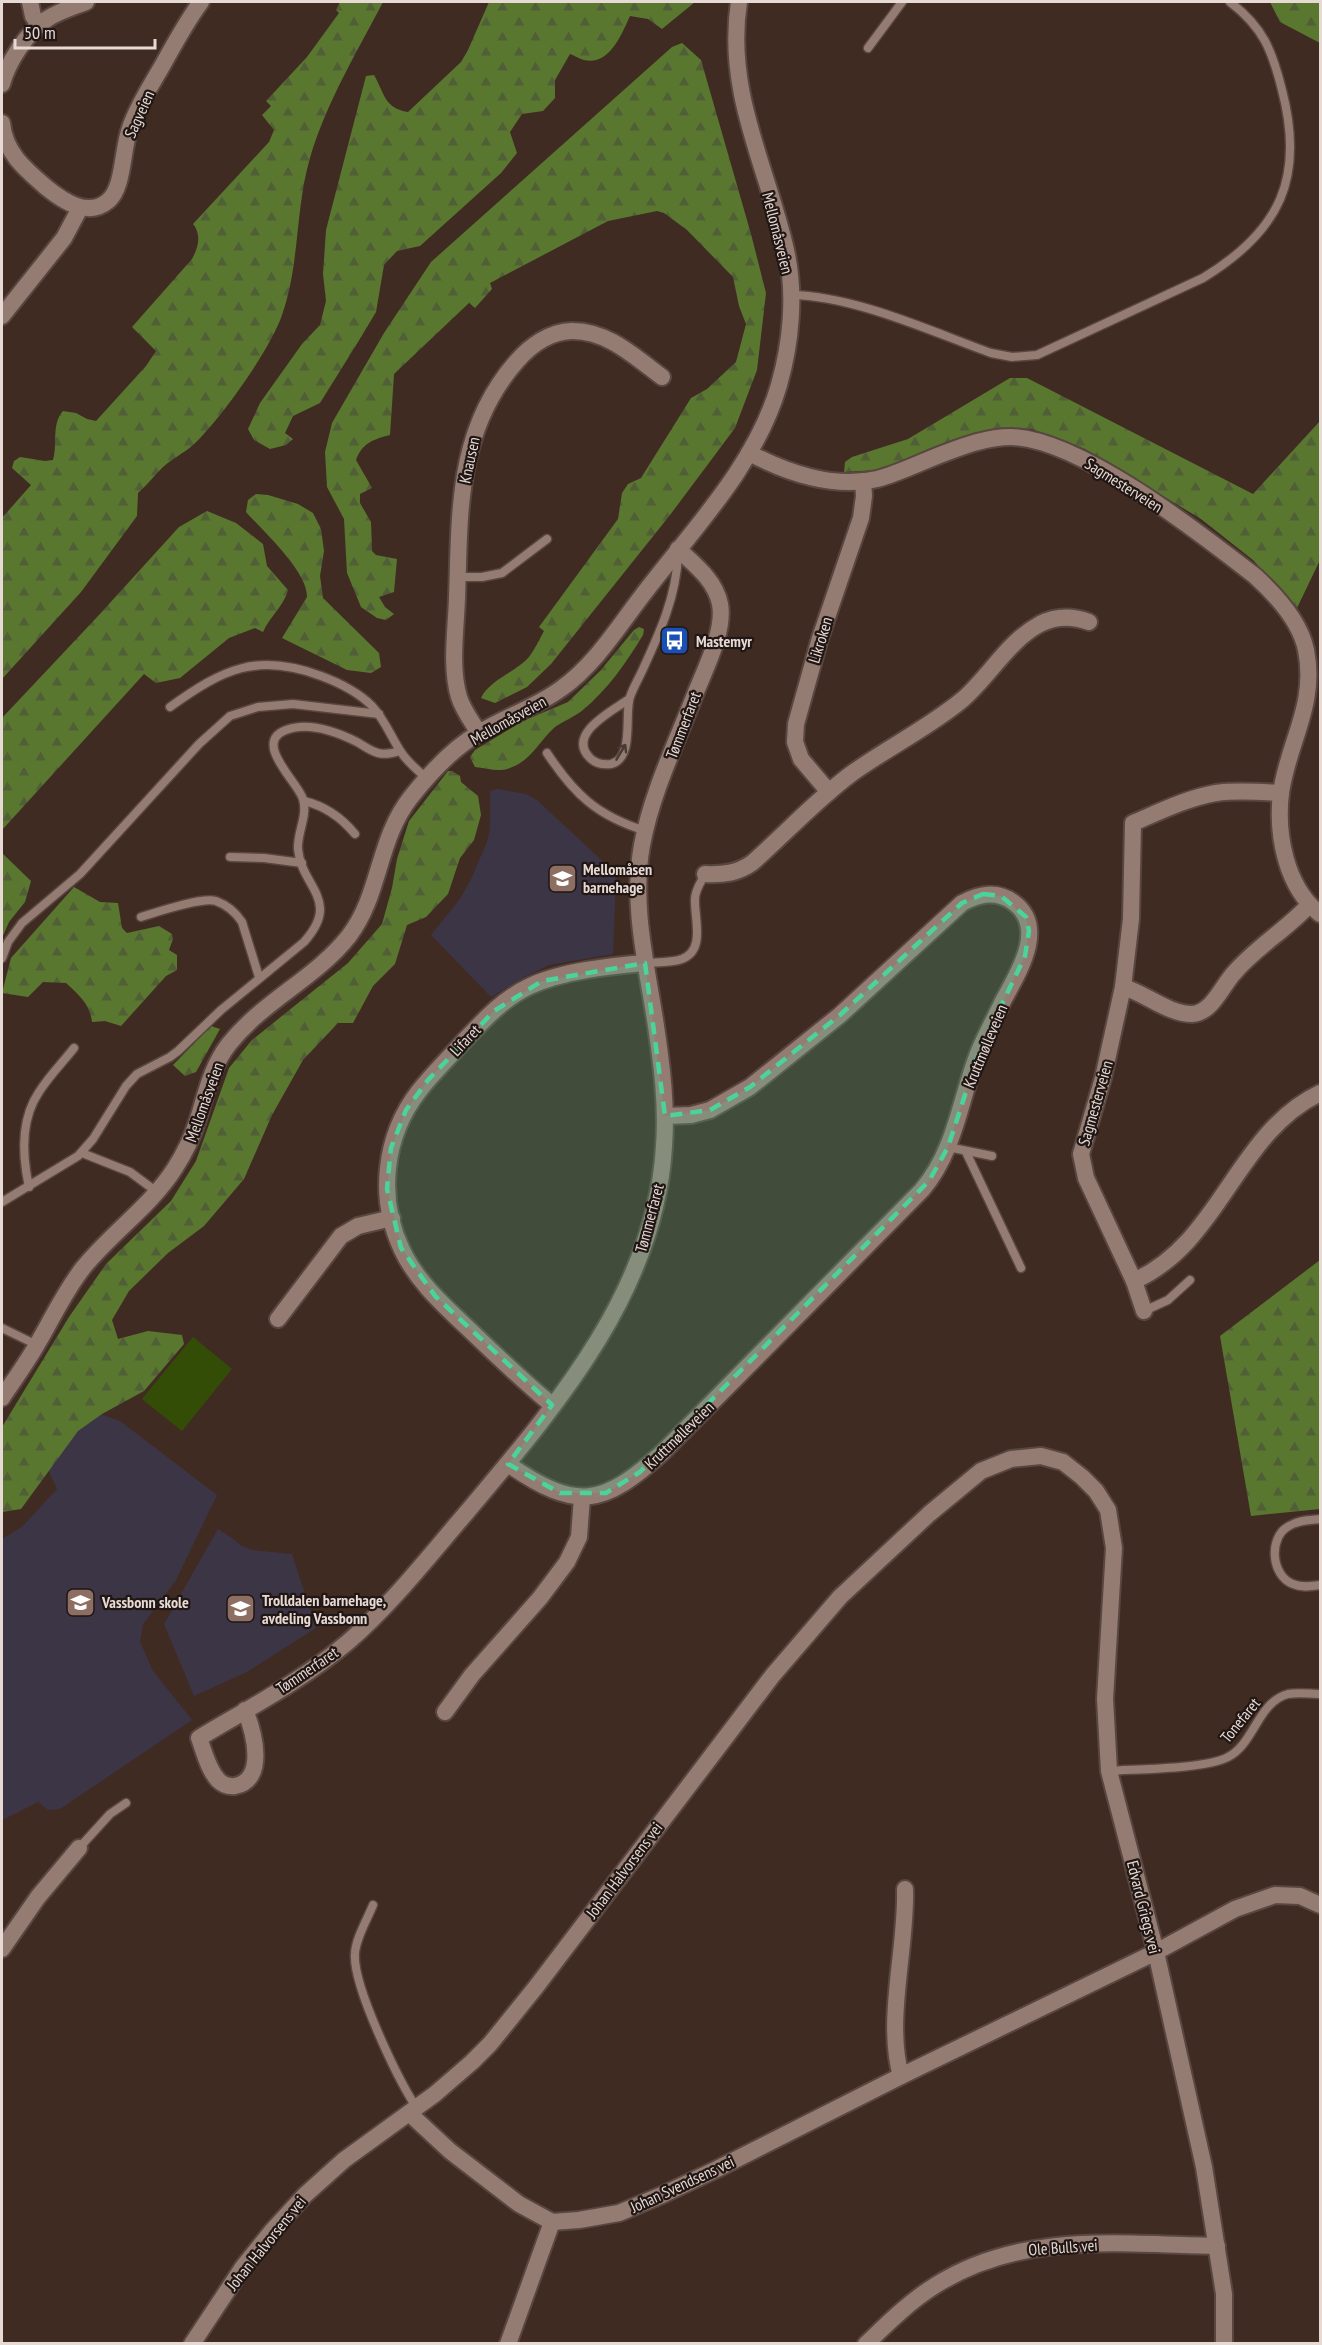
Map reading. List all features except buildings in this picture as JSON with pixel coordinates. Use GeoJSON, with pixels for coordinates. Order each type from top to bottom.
{"type":"FeatureCollection","features":[{"type":"Feature","properties":{"kind":"street"},"geometry":{"type":"LineString","coordinates":[[30,2],[33,16],[39,25]]}},
{"type":"Feature","properties":{"kind":"street"},"geometry":{"type":"LineString","coordinates":[[2,83],[12,61],[39,25],[55,15],[86,2]]}},
{"type":"Feature","properties":{"kind":"street","name":"Mellomåsveien"},"geometry":{"type":"LineString","coordinates":[[2,1398],[37,1345],[80,1272],[169,1177],[189,1143],[211,1076],[224,1050],[262,1010],[332,954],[358,923],[393,825],[408,800],[427,778],[460,747],[479,733],[539,703],[572,681],[610,637],[678,549],[749,453],[766,422],[780,383],[789,339],[791,295],[786,250],[754,148],[738,74],[735,30],[739,2]]}},
{"type":"Feature","properties":{"kind":"street","name":"Sagveien"},"geometry":{"type":"LineString","coordinates":[[80,208],[88,209],[102,205],[116,190],[130,128],[198,3]]}},
{"type":"Feature","properties":{"kind":"street"},"geometry":{"type":"LineString","coordinates":[[2,123],[8,148],[22,166],[52,192],[80,208],[64,238],[2,316]]}},
{"type":"Feature","properties":{"kind":"street","name":"Knausen"},"geometry":{"type":"LineString","coordinates":[[479,733],[462,706],[456,683],[458,577],[466,461],[486,403],[521,356],[530,348],[549,336],[569,331],[583,332],[609,340],[662,377]]}},
{"type":"Feature","properties":{"kind":"street","name":"Sagmesterveien"},"geometry":{"type":"LineString","coordinates":[[749,453],[777,467],[810,477],[863,481],[885,477],[982,441],[1012,437],[1027,439],[1056,447],[1086,461],[1158,505],[1255,576],[1277,598],[1299,631],[1306,647],[1310,684],[1307,704],[1281,794],[1281,834],[1285,858],[1292,877],[1315,909],[1250,956],[1230,977],[1209,1006],[1200,1012],[1195,1014],[1180,1011],[1123,987]]}},
{"type":"Feature","properties":{"kind":"street","name":"Likroken"},"geometry":{"type":"LineString","coordinates":[[829,792],[801,759],[795,742],[796,724],[820,638],[861,518],[864,496],[863,481]]}},
{"type":"Feature","properties":{"kind":"street","name":"Tømmerfaret"},"geometry":{"type":"LineString","coordinates":[[245,1710],[252,1731],[255,1760],[253,1774],[246,1783],[228,1787],[219,1782],[199,1738],[321,1663],[350,1640],[398,1590],[508,1464],[552,1406],[598,1342],[633,1276],[644,1246],[657,1197],[664,1152],[665,1116],[661,1063],[645,963],[638,887],[646,831],[667,768],[704,672],[720,621],[719,600],[708,577],[678,549]]}},
{"type":"Feature","properties":{"kind":"street"},"geometry":{"type":"LineString","coordinates":[[705,874],[729,873],[745,868],[829,792],[882,753],[960,702],[1020,639],[1034,628],[1049,620],[1063,617],[1089,622]]}},
{"type":"Feature","properties":{"kind":"street","name":"Sagmesterveien"},"geometry":{"type":"LineString","coordinates":[[1144,1311],[1134,1281],[1081,1163],[1082,1147],[1103,1078],[1123,987],[1131,919],[1133,823],[1188,801],[1216,793],[1242,791],[1281,794]]}},
{"type":"Feature","properties":{"kind":"street","name":"Kruttmølleveien"},"geometry":{"type":"LineString","coordinates":[[508,1464],[544,1487],[560,1493],[582,1497],[606,1493],[622,1486],[663,1452],[922,1190],[937,1170],[948,1148],[979,1052],[1017,976],[1028,948],[1028,923],[1022,910],[1008,898],[993,894],[972,897],[953,909],[854,1003],[778,1066],[734,1098],[700,1113],[665,1116]]}},
{"type":"Feature","properties":{"kind":"street","name":"Lifaret"},"geometry":{"type":"LineString","coordinates":[[552,1406],[519,1378],[429,1290],[404,1255],[392,1218],[387,1189],[388,1163],[401,1121],[423,1086],[482,1022],[513,995],[542,981],[574,973],[645,963]]}},
{"type":"Feature","properties":{"kind":"street"},"geometry":{"type":"LineString","coordinates":[[1134,1281],[1160,1268],[1181,1249],[1210,1214],[1271,1128],[1297,1106],[1320,1093]]}},
{"type":"Feature","properties":{"kind":"street"},"geometry":{"type":"LineString","coordinates":[[278,1319],[341,1236],[358,1226],[392,1218]]}},
{"type":"Feature","properties":{"kind":"street","name":"Johan Halvorsens vei"},"geometry":{"type":"LineString","coordinates":[[192,2343],[243,2266],[286,2214],[344,2160],[413,2110],[472,2062],[511,2019],[773,1675],[840,1597],[929,1514],[981,1471],[1011,1459],[1041,1456],[1063,1462],[1082,1477]]}},
{"type":"Feature","properties":{"kind":"street","name":"Edvard Griegs vei"},"geometry":{"type":"LineString","coordinates":[[1082,1477],[1096,1491],[1108,1510],[1114,1548],[1105,1699],[1109,1771],[1156,1952],[1190,2098],[1224,2294],[1224,2343]]}},
{"type":"Feature","properties":{"kind":"street"},"geometry":{"type":"LineString","coordinates":[[445,1713],[472,1675],[540,1598],[567,1562],[579,1537],[582,1497]]}},
{"type":"Feature","properties":{"kind":"street"},"geometry":{"type":"LineString","coordinates":[[2,1949],[38,1897],[79,1848]]}},
{"type":"Feature","properties":{"kind":"street"},"geometry":{"type":"LineString","coordinates":[[901,2076],[897,2060],[897,1997],[906,1919],[905,1889]]}},
{"type":"Feature","properties":{"kind":"street","name":"Johan Svendsens vei"},"geometry":{"type":"LineString","coordinates":[[552,2222],[619,2213],[662,2195],[1156,1952],[1215,1919],[1260,1899],[1275,1895],[1300,1896],[1320,1905]]}},
{"type":"Feature","properties":{"kind":"street"},"geometry":{"type":"LineString","coordinates":[[413,2110],[450,2151],[519,2204],[552,2222],[508,2343]]}},
{"type":"Feature","properties":{"kind":"street","name":"Ole Bulls vei"},"geometry":{"type":"LineString","coordinates":[[866,2343],[902,2309],[936,2285],[968,2268],[1009,2253],[1040,2246],[1087,2244],[1217,2246]]}},
{"type":"Feature","properties":{"kind":"lane"},"geometry":{"type":"LineString","coordinates":[[868,48],[902,2]]}},
{"type":"Feature","properties":{"kind":"lane"},"geometry":{"type":"LineString","coordinates":[[791,295],[851,303],[991,353],[1012,357],[1037,355],[1203,278],[1221,267],[1254,239],[1271,217],[1285,188],[1290,163],[1291,136],[1288,114],[1267,43],[1258,27],[1230,2]]}},
{"type":"Feature","properties":{"kind":"lane"},"geometry":{"type":"LineString","coordinates":[[458,577],[482,577],[502,573],[547,539]]}},
{"type":"Feature","properties":{"kind":"lane"},"geometry":{"type":"LineString","coordinates":[[629,699],[585,733],[582,742],[584,752],[593,761],[613,764],[621,757],[626,743],[629,699],[671,602],[677,577],[678,549]]}},
{"type":"Feature","properties":{"kind":"lane"},"geometry":{"type":"LineString","coordinates":[[170,707],[205,683],[249,666],[271,663],[308,671],[344,686],[365,699],[379,714],[400,751],[427,778]]}},
{"type":"Feature","properties":{"kind":"lane"},"geometry":{"type":"LineString","coordinates":[[2,958],[8,942],[22,923],[80,874],[199,744],[230,716],[258,707],[293,704],[379,714]]}},
{"type":"Feature","properties":{"kind":"lane"},"geometry":{"type":"LineString","coordinates":[[2,1202],[82,1153],[126,1086],[137,1074],[170,1058],[259,977],[304,942],[317,923],[320,909],[318,895],[302,863],[298,848],[304,801],[278,761],[274,748],[277,738],[286,730],[293,728],[324,729],[375,752],[386,754],[400,751]]}},
{"type":"Feature","properties":{"kind":"lane"},"geometry":{"type":"LineString","coordinates":[[547,753],[568,783],[591,806],[607,816],[646,831]]}},
{"type":"Feature","properties":{"kind":"lane"},"geometry":{"type":"LineString","coordinates":[[304,801],[318,805],[336,815],[355,834]]}},
{"type":"Feature","properties":{"kind":"lane"},"geometry":{"type":"LineString","coordinates":[[230,857],[264,858],[302,863]]}},
{"type":"Feature","properties":{"kind":"lane"},"geometry":{"type":"LineString","coordinates":[[645,963],[681,959],[694,949],[697,936],[696,892],[705,874]]}},
{"type":"Feature","properties":{"kind":"lane"},"geometry":{"type":"LineString","coordinates":[[141,917],[209,900],[222,904],[237,915],[242,922],[259,977]]}},
{"type":"Feature","properties":{"kind":"lane"},"geometry":{"type":"LineString","coordinates":[[29,1187],[24,1146],[26,1125],[32,1106],[39,1091],[74,1048]]}},
{"type":"Feature","properties":{"kind":"lane"},"geometry":{"type":"LineString","coordinates":[[948,1148],[992,1156]]}},
{"type":"Feature","properties":{"kind":"lane"},"geometry":{"type":"LineString","coordinates":[[966,1152],[1021,1268]]}},
{"type":"Feature","properties":{"kind":"lane"},"geometry":{"type":"LineString","coordinates":[[82,1153],[130,1172],[157,1192]]}},
{"type":"Feature","properties":{"kind":"lane"},"geometry":{"type":"LineString","coordinates":[[1144,1311],[1162,1303],[1190,1280]]}},
{"type":"Feature","properties":{"kind":"lane"},"geometry":{"type":"LineString","coordinates":[[2,1328],[37,1345]]}},
{"type":"Feature","properties":{"kind":"lane"},"geometry":{"type":"LineString","coordinates":[[1320,1519],[1288,1526],[1279,1536],[1275,1551],[1280,1574],[1286,1580],[1302,1586],[1320,1585]]}},
{"type":"Feature","properties":{"kind":"lane","name":"Tonefaret"},"geometry":{"type":"LineString","coordinates":[[1109,1771],[1199,1764],[1228,1758],[1240,1748],[1277,1700],[1290,1694],[1320,1694]]}},
{"type":"Feature","properties":{"kind":"lane"},"geometry":{"type":"LineString","coordinates":[[79,1848],[110,1814],[126,1803]]}},
{"type":"Feature","properties":{"kind":"lane"},"geometry":{"type":"LineString","coordinates":[[373,1905],[355,1949],[356,1968],[392,2064],[413,2110]]}},
{"type":"Feature","properties":{"kind":"highlighted area"},"geometry":{"type":"Polygon","coordinates":[[[983,894],[1001,896],[1026,917],[1029,931],[1025,956],[979,1052],[948,1147],[929,1181],[640,1472],[606,1493],[560,1493],[508,1464],[552,1405],[435,1296],[401,1248],[387,1189],[391,1148],[406,1110],[428,1080],[494,1011],[542,981],[645,963],[665,1116],[710,1110],[750,1087],[840,1015],[962,903],[983,894]]]}},
{"type":"Feature","properties":{"kind":"shaded area"},"geometry":{"type":"Polygon","coordinates":[[[498,789],[526,794],[538,801],[611,869],[616,879],[613,954],[549,965],[491,997],[431,935],[460,899],[471,879],[487,842],[490,829],[490,791],[498,789]]]}},
{"type":"Feature","properties":{"kind":"shaded area","name":"Vassbonn skole"},"geometry":{"type":"Polygon","coordinates":[[[83,1408],[120,1421],[217,1495],[176,1580],[143,1624],[140,1642],[153,1671],[192,1720],[60,1809],[48,1810],[38,1802],[2,1820],[2,1539],[22,1527],[57,1489],[47,1467],[83,1408]]]}},
{"type":"Feature","properties":{"kind":"shaded area","name":"Trolldalen barnehage, avdeling Vassbonn"},"geometry":{"type":"Polygon","coordinates":[[[218,1529],[240,1545],[252,1550],[292,1554],[316,1628],[247,1672],[194,1696],[164,1624],[218,1529]]]}},
{"type":"Feature","properties":{"kind":"green space"},"geometry":{"type":"Polygon","coordinates":[[[340,2],[383,2],[324,117],[310,158],[305,177],[292,276],[288,296],[276,330],[256,365],[217,419],[193,445],[163,467],[138,493],[137,516],[81,592],[2,679],[2,518],[31,485],[12,468],[14,461],[20,457],[53,460],[57,422],[63,411],[76,413],[96,421],[146,366],[156,351],[132,327],[192,259],[198,241],[193,224],[269,142],[274,130],[262,115],[271,106],[266,101],[307,57],[339,13],[336,10],[340,2]]]}},
{"type":"Feature","properties":{"kind":"green space"},"geometry":{"type":"Polygon","coordinates":[[[489,2],[695,2],[662,29],[648,19],[630,16],[614,47],[601,58],[593,61],[584,60],[570,54],[555,80],[555,98],[543,111],[522,114],[510,132],[517,153],[501,173],[420,246],[397,251],[384,265],[376,312],[358,342],[320,403],[293,416],[285,433],[293,439],[286,445],[270,449],[254,440],[248,429],[260,403],[302,344],[320,325],[326,301],[323,274],[326,230],[366,76],[374,75],[390,104],[408,112],[461,62],[489,2]]]}},
{"type":"Feature","properties":{"kind":"green space"},"geometry":{"type":"Polygon","coordinates":[[[1270,2],[1320,2],[1320,43],[1280,22],[1270,2]]]}},
{"type":"Feature","properties":{"kind":"green space"},"geometry":{"type":"Polygon","coordinates":[[[682,43],[701,60],[766,293],[757,370],[735,428],[670,515],[551,664],[527,687],[495,703],[481,698],[490,686],[529,657],[544,631],[539,627],[618,519],[622,493],[628,484],[641,478],[691,398],[707,389],[736,362],[746,324],[739,306],[733,277],[687,230],[664,213],[657,211],[608,221],[490,283],[492,289],[475,308],[469,303],[394,374],[390,435],[369,443],[362,449],[356,460],[372,488],[360,494],[360,503],[371,522],[372,551],[376,555],[397,559],[394,592],[379,597],[385,607],[394,614],[386,620],[377,618],[361,607],[347,573],[344,519],[327,487],[325,452],[332,423],[384,333],[431,262],[672,47],[682,43]]]}},
{"type":"Feature","properties":{"kind":"green space"},"geometry":{"type":"Polygon","coordinates":[[[1010,378],[1027,378],[1253,494],[1320,421],[1320,560],[1297,608],[1253,560],[1201,519],[1085,449],[1032,429],[1009,428],[985,432],[943,444],[877,470],[844,472],[845,462],[852,457],[908,439],[1010,378]]]}},
{"type":"Feature","properties":{"kind":"green space"},"geometry":{"type":"Polygon","coordinates":[[[256,494],[268,495],[298,504],[313,513],[321,529],[324,551],[320,576],[323,598],[379,653],[381,667],[371,673],[347,670],[282,638],[307,597],[305,587],[293,564],[246,512],[248,500],[256,494]]]}},
{"type":"Feature","properties":{"kind":"green space"},"geometry":{"type":"Polygon","coordinates":[[[207,511],[236,523],[263,544],[267,566],[288,590],[280,606],[263,632],[255,628],[229,638],[180,678],[156,683],[144,674],[2,830],[2,718],[179,527],[207,511]]]}},
{"type":"Feature","properties":{"kind":"green space"},"geometry":{"type":"Polygon","coordinates":[[[639,627],[644,629],[643,635],[630,656],[616,675],[583,710],[555,727],[529,756],[515,766],[500,770],[475,767],[470,757],[475,750],[523,721],[568,702],[600,671],[639,627]]]}},
{"type":"Feature","properties":{"kind":"green space"},"geometry":{"type":"Polygon","coordinates":[[[448,771],[460,776],[461,782],[478,796],[481,815],[474,840],[460,858],[448,894],[426,917],[407,925],[395,964],[373,986],[353,1023],[338,1023],[303,1060],[272,1115],[244,1179],[204,1226],[168,1253],[129,1291],[112,1320],[118,1339],[148,1331],[182,1335],[184,1344],[144,1391],[102,1414],[78,1431],[21,1509],[2,1512],[2,1427],[69,1317],[106,1264],[171,1201],[196,1161],[229,1068],[252,1040],[348,963],[382,924],[397,859],[409,821],[448,771]]]}},
{"type":"Feature","properties":{"kind":"green space"},"geometry":{"type":"Polygon","coordinates":[[[2,853],[31,881],[25,902],[9,922],[2,938],[2,853]]]}},
{"type":"Feature","properties":{"kind":"green space"},"geometry":{"type":"Polygon","coordinates":[[[74,887],[100,902],[118,903],[122,928],[127,933],[159,926],[172,934],[173,939],[169,950],[177,955],[177,970],[166,976],[121,1026],[105,1021],[92,1022],[86,1005],[66,983],[43,982],[28,997],[2,993],[11,958],[74,887]]]}},
{"type":"Feature","properties":{"kind":"green space"},"geometry":{"type":"Polygon","coordinates":[[[211,1026],[220,1029],[196,1072],[185,1076],[173,1065],[211,1026]]]}},
{"type":"Feature","properties":{"kind":"green space"},"geometry":{"type":"Polygon","coordinates":[[[1320,1260],[1320,1509],[1251,1516],[1220,1336],[1320,1260]]]}},
{"type":"Feature","properties":{"kind":"green space"},"geometry":{"type":"Polygon","coordinates":[[[193,1337],[232,1369],[182,1431],[142,1399],[193,1337]]]}},
{"type":"Feature","properties":{"kind":"place","name":"Mastemyr"},"geometry":{"type":"Point","coordinates":[675,641]}},
{"type":"Feature","properties":{"kind":"place","name":"Mellomåsen barnehage"},"geometry":{"type":"Point","coordinates":[562,878]}},
{"type":"Feature","properties":{"kind":"place","name":"Vassbonn skole"},"geometry":{"type":"Point","coordinates":[81,1602]}},
{"type":"Feature","properties":{"kind":"place","name":"Trolldalen barnehage, avdeling Vassbonn"},"geometry":{"type":"Point","coordinates":[241,1609]}}]}
